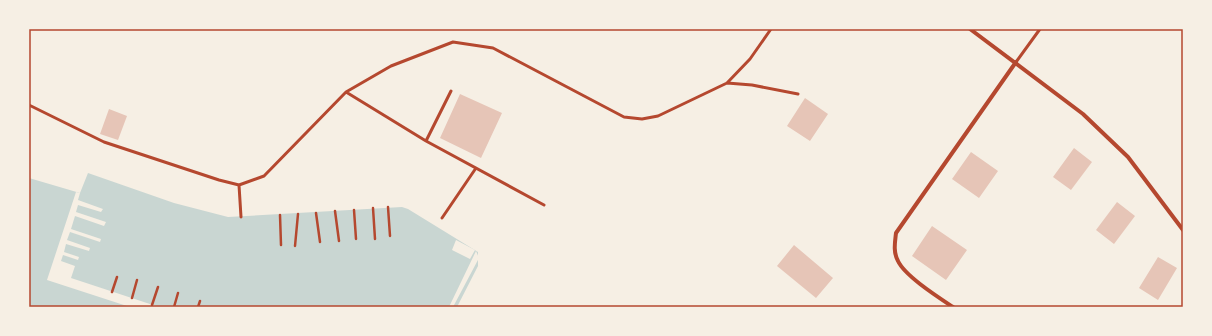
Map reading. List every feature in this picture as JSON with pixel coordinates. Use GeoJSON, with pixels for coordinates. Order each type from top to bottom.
{"type":"FeatureCollection","features":[{"type":"Feature","properties":{"kind":"street"},"geometry":{"type":"LineString","coordinates":[[970,29],[1016,62],[1083,114],[1128,157],[1183,230]]}},
{"type":"Feature","properties":{"kind":"street"},"geometry":{"type":"LineString","coordinates":[[953,307],[910,275],[898,261],[894,248],[896,233],[1016,62]]}},
{"type":"Feature","properties":{"kind":"lane"},"geometry":{"type":"LineString","coordinates":[[29,105],[104,142],[219,180],[239,184],[264,176],[346,92],[391,66],[453,42],[493,48],[624,118],[642,119],[658,116],[727,83],[750,59],[771,29]]}},
{"type":"Feature","properties":{"kind":"lane"},"geometry":{"type":"LineString","coordinates":[[1016,62],[1040,29]]}},
{"type":"Feature","properties":{"kind":"lane"},"geometry":{"type":"LineString","coordinates":[[727,83],[752,85],[798,94]]}},
{"type":"Feature","properties":{"kind":"lane"},"geometry":{"type":"LineString","coordinates":[[426,141],[451,91]]}},
{"type":"Feature","properties":{"kind":"lane"},"geometry":{"type":"LineString","coordinates":[[346,92],[426,141],[544,204]]}},
{"type":"Feature","properties":{"kind":"lane"},"geometry":{"type":"LineString","coordinates":[[442,218],[476,168]]}},
{"type":"Feature","properties":{"kind":"lane"},"geometry":{"type":"LineString","coordinates":[[239,184],[241,217]]}},
{"type":"Feature","properties":{"kind":"path"},"geometry":{"type":"LineString","coordinates":[[388,207],[390,236]]}},
{"type":"Feature","properties":{"kind":"path"},"geometry":{"type":"LineString","coordinates":[[373,208],[375,239]]}},
{"type":"Feature","properties":{"kind":"path"},"geometry":{"type":"LineString","coordinates":[[354,210],[356,239]]}},
{"type":"Feature","properties":{"kind":"path"},"geometry":{"type":"LineString","coordinates":[[335,211],[339,241]]}},
{"type":"Feature","properties":{"kind":"path"},"geometry":{"type":"LineString","coordinates":[[316,213],[320,242]]}},
{"type":"Feature","properties":{"kind":"path"},"geometry":{"type":"LineString","coordinates":[[295,246],[298,214]]}},
{"type":"Feature","properties":{"kind":"path"},"geometry":{"type":"LineString","coordinates":[[280,215],[281,245]]}},
{"type":"Feature","properties":{"kind":"path"},"geometry":{"type":"LineString","coordinates":[[112,292],[117,277]]}},
{"type":"Feature","properties":{"kind":"path"},"geometry":{"type":"LineString","coordinates":[[132,298],[137,280]]}},
{"type":"Feature","properties":{"kind":"path"},"geometry":{"type":"LineString","coordinates":[[152,305],[158,287]]}},
{"type":"Feature","properties":{"kind":"path"},"geometry":{"type":"LineString","coordinates":[[174,307],[178,293]]}},
{"type":"Feature","properties":{"kind":"path"},"geometry":{"type":"LineString","coordinates":[[198,307],[200,300]]}},
{"type":"Feature","properties":{"kind":"shaded area"},"geometry":{"type":"Polygon","coordinates":[[[88,173],[174,203],[228,217],[402,207],[408,209],[478,252],[478,266],[457,307],[29,307],[29,178],[80,193],[88,173]]]}},
{"type":"Feature","properties":{"kind":"pier"},"geometry":{"type":"Polygon","coordinates":[[[76,192],[80,193],[78,200],[103,209],[101,212],[78,205],[76,212],[106,222],[104,226],[75,216],[71,229],[101,239],[100,242],[70,232],[67,240],[90,248],[89,251],[66,244],[64,252],[79,257],[78,260],[63,255],[61,261],[75,266],[71,278],[159,307],[130,307],[47,280],[76,192]]]}},
{"type":"Feature","properties":{"kind":"pier"},"geometry":{"type":"Polygon","coordinates":[[[456,240],[475,250],[470,259],[452,250],[456,240]]]}},
{"type":"Feature","properties":{"kind":"pier"},"geometry":{"type":"Polygon","coordinates":[[[476,251],[479,258],[453,307],[449,307],[476,251]]]}},
{"type":"Feature","properties":{"kind":"building"},"geometry":{"type":"Polygon","coordinates":[[[460,94],[502,113],[481,158],[440,138],[460,94]]]}},
{"type":"Feature","properties":{"kind":"building"},"geometry":{"type":"Polygon","coordinates":[[[805,98],[828,114],[810,141],[787,126],[805,98]]]}},
{"type":"Feature","properties":{"kind":"building"},"geometry":{"type":"Polygon","coordinates":[[[109,109],[127,116],[118,140],[100,134],[109,109]]]}},
{"type":"Feature","properties":{"kind":"building"},"geometry":{"type":"Polygon","coordinates":[[[1074,148],[1092,162],[1071,190],[1053,177],[1074,148]]]}},
{"type":"Feature","properties":{"kind":"building"},"geometry":{"type":"Polygon","coordinates":[[[971,152],[998,171],[979,198],[952,179],[971,152]]]}},
{"type":"Feature","properties":{"kind":"building"},"geometry":{"type":"Polygon","coordinates":[[[1117,202],[1135,216],[1114,244],[1096,230],[1117,202]]]}},
{"type":"Feature","properties":{"kind":"building"},"geometry":{"type":"Polygon","coordinates":[[[932,226],[967,250],[946,280],[912,256],[932,226]]]}},
{"type":"Feature","properties":{"kind":"building"},"geometry":{"type":"Polygon","coordinates":[[[794,245],[833,278],[816,298],[777,266],[794,245]]]}},
{"type":"Feature","properties":{"kind":"building"},"geometry":{"type":"Polygon","coordinates":[[[1158,257],[1177,268],[1158,300],[1139,288],[1158,257]]]}}]}
